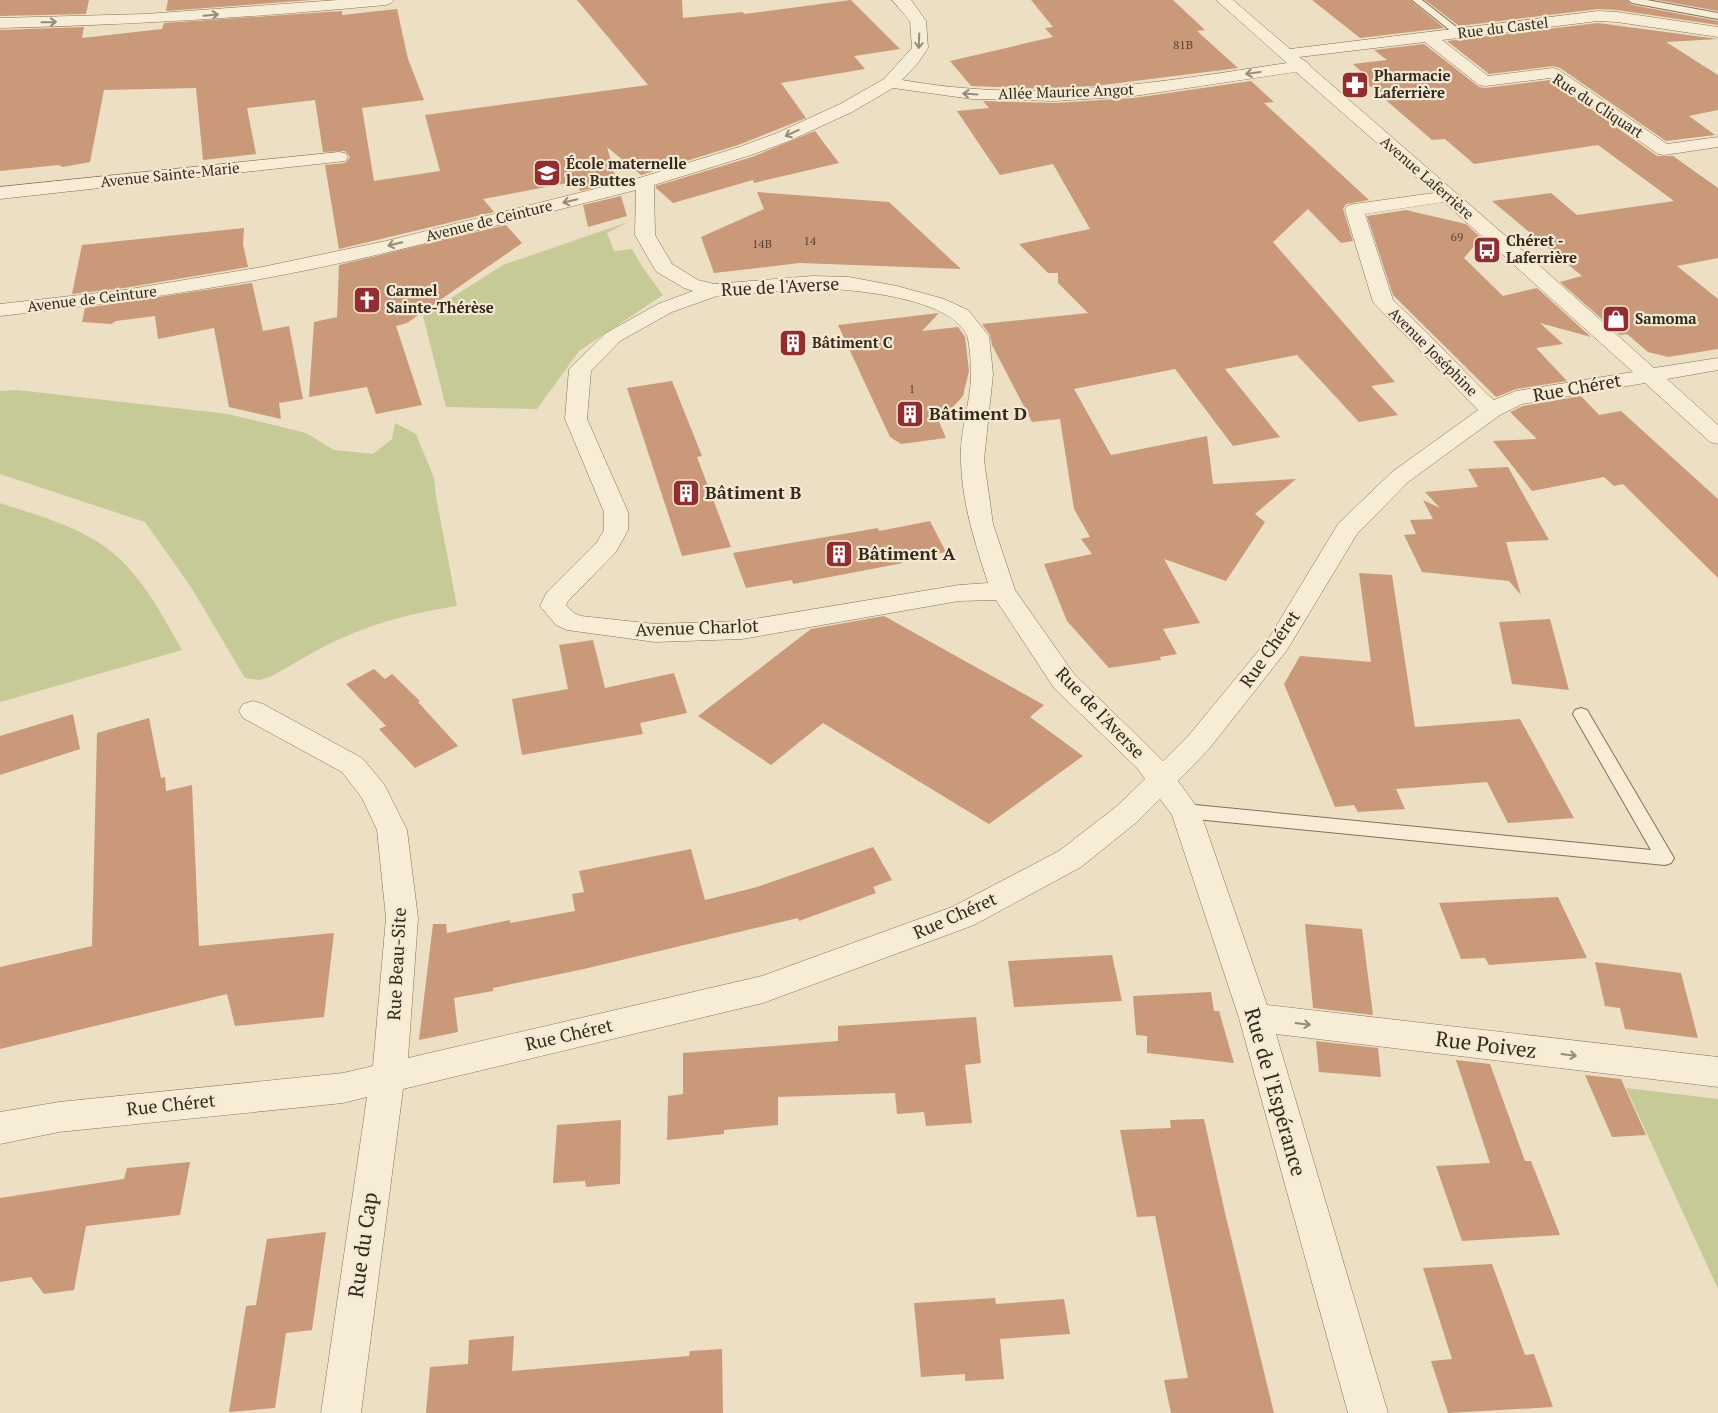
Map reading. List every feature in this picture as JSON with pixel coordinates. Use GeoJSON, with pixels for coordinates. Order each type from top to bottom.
{"type":"FeatureCollection","features":[{"type":"Feature","properties":{"kind":"street"},"geometry":{"type":"LineString","coordinates":[[0,22],[84,22],[193,17],[310,4],[386,0]]}},
{"type":"Feature","properties":{"kind":"street","name":"Avenue de Ceinture"},"geometry":{"type":"LineString","coordinates":[[0,310],[124,296],[262,273],[386,246],[645,182],[745,151],[783,137],[846,108],[890,83],[912,60],[920,48],[918,22],[905,3],[900,0]]}},
{"type":"Feature","properties":{"kind":"street","name":"Avenue Laferrière"},"geometry":{"type":"LineString","coordinates":[[1224,0],[1449,196],[1718,437]]}},
{"type":"Feature","properties":{"kind":"street"},"geometry":{"type":"LineString","coordinates":[[1579,6],[1594,16]]}},
{"type":"Feature","properties":{"kind":"street","name":"Rue du Castel"},"geometry":{"type":"LineString","coordinates":[[1294,61],[1429,37],[1594,16],[1617,16],[1718,32]]}},
{"type":"Feature","properties":{"kind":"street","name":"Rue du Cliquart"},"geometry":{"type":"LineString","coordinates":[[1429,37],[1485,81],[1553,73],[1664,150],[1718,142]]}},
{"type":"Feature","properties":{"kind":"street","name":"Allée Maurice Angot"},"geometry":{"type":"LineString","coordinates":[[890,83],[936,92],[1009,96],[1091,94],[1109,93],[1294,61]]}},
{"type":"Feature","properties":{"kind":"street","name":"Avenue Sainte-Marie"},"geometry":{"type":"LineString","coordinates":[[0,193],[339,157]]}},
{"type":"Feature","properties":{"kind":"street","name":"Rue de l'Averse"},"geometry":{"type":"LineString","coordinates":[[645,182],[645,235],[664,268],[691,284],[714,290],[813,282],[849,283],[890,290],[937,303],[961,314],[978,336],[982,374],[972,460],[981,524],[1003,591],[1064,682],[1147,761],[1162,781]]}},
{"type":"Feature","properties":{"kind":"street","name":"Avenue Joséphine"},"geometry":{"type":"LineString","coordinates":[[1449,196],[1354,210],[1383,302],[1492,410]]}},
{"type":"Feature","properties":{"kind":"street","name":"Avenue Charlot"},"geometry":{"type":"LineString","coordinates":[[714,290],[665,308],[613,337],[580,370],[576,419],[616,512],[616,530],[607,546],[556,598],[553,606],[557,613],[576,624],[655,634],[732,630],[959,593],[1003,591]]}},
{"type":"Feature","properties":{"kind":"street","name":"Rue Chéret"},"geometry":{"type":"LineString","coordinates":[[0,1128],[59,1117],[344,1088],[763,989],[963,916],[1070,859],[1127,814],[1162,781],[1200,742],[1278,644],[1347,529],[1400,477],[1492,410],[1516,398],[1718,364]]}},
{"type":"Feature","properties":{"kind":"street","name":"Rue Beau-Site"},"geometry":{"type":"LineString","coordinates":[[253,711],[352,765],[374,792],[392,830],[402,918],[392,1051],[387,1078]]}},
{"type":"Feature","properties":{"kind":"street","name":"Rue de l'Espérance"},"geometry":{"type":"LineString","coordinates":[[1162,781],[1185,812],[1254,1018],[1368,1413]]}},
{"type":"Feature","properties":{"kind":"street","name":"Rue Poivez"},"geometry":{"type":"LineString","coordinates":[[1254,1018],[1718,1072]]}},
{"type":"Feature","properties":{"kind":"street","name":"Rue du Cap"},"geometry":{"type":"LineString","coordinates":[[341,1413],[387,1078]]}},
{"type":"Feature","properties":{"kind":"lane"},"geometry":{"type":"LineString","coordinates":[[1416,0],[1459,33]]}},
{"type":"Feature","properties":{"kind":"lane"},"geometry":{"type":"LineString","coordinates":[[1632,0],[1718,16]]}},
{"type":"Feature","properties":{"kind":"lane"},"geometry":{"type":"LineString","coordinates":[[1185,812],[1665,858],[1581,714]]}},
{"type":"Feature","properties":{"kind":"green space"},"geometry":{"type":"Polygon","coordinates":[[[628,222],[607,233],[614,251],[632,249],[663,295],[579,351],[537,409],[446,407],[423,316],[503,265],[628,222]]]}},
{"type":"Feature","properties":{"kind":"green space"},"geometry":{"type":"Polygon","coordinates":[[[17,390],[228,414],[306,433],[334,450],[373,454],[392,439],[395,423],[416,434],[434,478],[457,606],[413,614],[370,627],[333,642],[270,677],[259,680],[245,678],[191,587],[145,522],[0,474],[0,391],[17,390]]]}},
{"type":"Feature","properties":{"kind":"green space"},"geometry":{"type":"Polygon","coordinates":[[[0,503],[74,529],[114,554],[144,587],[182,650],[0,702],[0,503]]]}},
{"type":"Feature","properties":{"kind":"green space"},"geometry":{"type":"Polygon","coordinates":[[[1626,1088],[1718,1099],[1718,1289],[1626,1088]]]}},
{"type":"Feature","properties":{"kind":"building"},"geometry":{"type":"Polygon","coordinates":[[[0,0],[89,0],[86,14],[0,16],[0,0]]]}},
{"type":"Feature","properties":{"kind":"building"},"geometry":{"type":"Polygon","coordinates":[[[168,0],[312,0],[166,11],[168,0]]]}},
{"type":"Feature","properties":{"kind":"building"},"geometry":{"type":"Polygon","coordinates":[[[577,0],[682,0],[683,18],[743,12],[744,14],[851,0],[900,49],[854,56],[865,69],[781,83],[806,118],[738,145],[641,175],[607,147],[617,182],[580,191],[578,181],[483,199],[494,212],[339,249],[325,165],[345,163],[350,157],[345,151],[323,152],[315,100],[247,108],[256,154],[203,160],[196,88],[104,90],[90,162],[63,167],[58,165],[0,171],[0,30],[84,27],[82,38],[162,29],[164,23],[342,11],[342,15],[397,9],[408,59],[424,100],[362,108],[374,181],[440,171],[425,115],[648,85],[577,0]]]}},
{"type":"Feature","properties":{"kind":"building"},"geometry":{"type":"Polygon","coordinates":[[[1031,0],[1173,0],[1205,30],[1197,31],[1238,68],[1095,86],[1048,89],[971,86],[950,61],[1053,37],[1045,28],[1053,27],[1031,0]]]}},
{"type":"Feature","properties":{"kind":"building"},"geometry":{"type":"Polygon","coordinates":[[[1312,0],[1410,0],[1444,28],[1360,38],[1312,0]]]}},
{"type":"Feature","properties":{"kind":"building"},"geometry":{"type":"Polygon","coordinates":[[[1425,0],[1626,0],[1632,5],[1718,21],[1718,25],[1617,10],[1598,9],[1459,26],[1425,0]]]}},
{"type":"Feature","properties":{"kind":"building"},"geometry":{"type":"Polygon","coordinates":[[[1657,0],[1718,0],[1718,11],[1657,0]]]}},
{"type":"Feature","properties":{"kind":"building"},"geometry":{"type":"Polygon","coordinates":[[[1598,23],[1718,39],[1666,42],[1718,75],[1718,110],[1689,116],[1715,135],[1666,141],[1560,68],[1553,66],[1489,74],[1447,41],[1598,23]]]}},
{"type":"Feature","properties":{"kind":"building"},"geometry":{"type":"Polygon","coordinates":[[[1424,44],[1479,87],[1485,88],[1550,80],[1657,156],[1673,156],[1718,188],[1718,258],[1677,266],[1718,299],[1718,349],[1668,357],[1648,352],[1627,334],[1620,335],[1560,282],[1582,276],[1492,201],[1551,193],[1577,215],[1674,201],[1598,145],[1474,164],[1445,139],[1432,140],[1358,76],[1365,75],[1353,64],[1387,60],[1374,50],[1424,44]]]}},
{"type":"Feature","properties":{"kind":"building"},"geometry":{"type":"Polygon","coordinates":[[[1251,81],[1274,102],[1264,103],[1369,200],[1346,204],[1343,209],[1353,241],[1341,243],[1308,209],[1273,242],[1395,382],[1371,386],[1398,415],[1359,422],[1297,355],[1225,369],[1280,437],[1233,446],[1175,369],[1074,389],[1111,455],[1207,436],[1213,484],[1296,479],[1255,514],[1265,522],[1226,581],[1164,559],[1200,623],[1163,629],[1177,654],[1160,657],[1161,660],[1109,668],[1067,621],[1044,564],[1092,554],[1081,539],[1090,537],[1074,509],[1060,419],[1032,422],[992,345],[990,335],[982,324],[1088,313],[1058,283],[1058,273],[1048,273],[1019,244],[1090,229],[1053,164],[1000,175],[957,111],[989,108],[983,101],[1055,103],[1134,98],[1251,81]]]}},
{"type":"Feature","properties":{"kind":"building"},"geometry":{"type":"Polygon","coordinates":[[[815,131],[839,163],[754,183],[753,180],[673,203],[656,188],[656,186],[752,157],[815,131]]]}},
{"type":"Feature","properties":{"kind":"building"},"geometry":{"type":"Polygon","coordinates":[[[757,192],[889,202],[961,269],[800,263],[714,273],[701,237],[764,209],[757,192]]]}},
{"type":"Feature","properties":{"kind":"building"},"geometry":{"type":"Polygon","coordinates":[[[621,196],[627,216],[588,227],[583,205],[621,196]]]}},
{"type":"Feature","properties":{"kind":"building"},"geometry":{"type":"Polygon","coordinates":[[[1406,210],[1466,224],[1481,238],[1464,258],[1503,296],[1537,288],[1591,337],[1540,323],[1563,344],[1536,348],[1567,381],[1516,389],[1496,397],[1393,295],[1367,216],[1406,210]]]}},
{"type":"Feature","properties":{"kind":"building"},"geometry":{"type":"Polygon","coordinates":[[[506,225],[522,243],[407,323],[396,326],[422,405],[376,414],[367,387],[309,397],[314,322],[337,317],[339,265],[506,225]]]}},
{"type":"Feature","properties":{"kind":"building"},"geometry":{"type":"Polygon","coordinates":[[[244,228],[243,244],[248,267],[124,288],[72,294],[82,245],[244,228]]]}},
{"type":"Feature","properties":{"kind":"building"},"geometry":{"type":"Polygon","coordinates":[[[252,283],[263,331],[289,326],[303,399],[279,403],[281,419],[229,407],[214,328],[158,339],[155,316],[116,321],[111,324],[82,322],[85,308],[252,283]]]}},
{"type":"Feature","properties":{"kind":"building"},"geometry":{"type":"Polygon","coordinates":[[[939,313],[922,331],[958,327],[965,337],[969,371],[963,396],[939,422],[946,438],[901,444],[890,437],[838,325],[939,313]]]}},
{"type":"Feature","properties":{"kind":"building","name":"Bâtiment B"},"geometry":{"type":"Polygon","coordinates":[[[672,381],[702,456],[697,457],[731,547],[682,556],[627,388],[672,381]]]}},
{"type":"Feature","properties":{"kind":"building"},"geometry":{"type":"Polygon","coordinates":[[[1581,396],[1599,415],[1621,411],[1718,499],[1718,578],[1623,484],[1614,486],[1604,477],[1532,491],[1493,441],[1537,439],[1510,412],[1523,406],[1581,396]]]}},
{"type":"Feature","properties":{"kind":"building"},"geometry":{"type":"Polygon","coordinates":[[[1508,467],[1549,540],[1506,542],[1521,595],[1509,581],[1422,572],[1404,535],[1416,534],[1410,520],[1433,519],[1423,500],[1440,508],[1425,492],[1478,487],[1468,469],[1508,467]]]}},
{"type":"Feature","properties":{"kind":"building","name":"Bâtiment A"},"geometry":{"type":"Polygon","coordinates":[[[930,521],[946,552],[901,560],[903,563],[793,584],[792,580],[746,588],[733,553],[878,528],[879,531],[930,521]]]}},
{"type":"Feature","properties":{"kind":"building"},"geometry":{"type":"Polygon","coordinates":[[[1359,573],[1392,575],[1415,727],[1520,719],[1574,818],[1508,823],[1487,782],[1396,789],[1405,809],[1358,812],[1354,805],[1335,807],[1284,684],[1300,656],[1371,662],[1359,573]]]}},
{"type":"Feature","properties":{"kind":"building"},"geometry":{"type":"Polygon","coordinates":[[[884,616],[1044,705],[1030,717],[1083,756],[989,824],[823,723],[771,765],[698,716],[811,629],[884,616]]]}},
{"type":"Feature","properties":{"kind":"building"},"geometry":{"type":"Polygon","coordinates":[[[1550,619],[1569,690],[1512,684],[1499,622],[1550,619]]]}},
{"type":"Feature","properties":{"kind":"building"},"geometry":{"type":"Polygon","coordinates":[[[593,640],[605,688],[674,673],[687,713],[640,723],[643,734],[522,755],[512,699],[568,689],[559,645],[593,640]]]}},
{"type":"Feature","properties":{"kind":"building"},"geometry":{"type":"Polygon","coordinates":[[[374,669],[385,679],[392,674],[420,701],[418,702],[458,746],[415,768],[379,729],[386,726],[346,684],[374,669]]]}},
{"type":"Feature","properties":{"kind":"building"},"geometry":{"type":"Polygon","coordinates":[[[73,714],[80,749],[0,775],[0,736],[73,714]]]}},
{"type":"Feature","properties":{"kind":"building"},"geometry":{"type":"Polygon","coordinates":[[[149,718],[161,778],[165,777],[166,791],[192,785],[199,946],[334,933],[324,1017],[235,1026],[227,994],[0,1049],[0,967],[92,946],[97,733],[149,718]]]}},
{"type":"Feature","properties":{"kind":"building"},"geometry":{"type":"Polygon","coordinates":[[[873,847],[892,880],[873,887],[876,893],[799,921],[798,918],[584,969],[493,988],[493,991],[454,998],[458,1032],[419,1040],[433,924],[446,924],[447,933],[510,920],[510,923],[575,911],[572,894],[584,892],[579,871],[691,849],[705,900],[757,887],[873,847]]]}},
{"type":"Feature","properties":{"kind":"building"},"geometry":{"type":"Polygon","coordinates":[[[1558,897],[1587,958],[1489,965],[1485,958],[1461,959],[1439,903],[1558,897]]]}},
{"type":"Feature","properties":{"kind":"building"},"geometry":{"type":"Polygon","coordinates":[[[1305,924],[1362,929],[1373,1015],[1313,1008],[1305,924]]]}},
{"type":"Feature","properties":{"kind":"building"},"geometry":{"type":"Polygon","coordinates":[[[1112,955],[1122,1001],[1014,1007],[1008,961],[1112,955]]]}},
{"type":"Feature","properties":{"kind":"building"},"geometry":{"type":"Polygon","coordinates":[[[1595,962],[1681,973],[1698,1038],[1625,1029],[1620,1008],[1605,1006],[1595,962]]]}},
{"type":"Feature","properties":{"kind":"building"},"geometry":{"type":"Polygon","coordinates":[[[1211,992],[1214,1011],[1219,1011],[1234,1063],[1147,1053],[1147,1036],[1136,1035],[1133,996],[1211,992]]]}},
{"type":"Feature","properties":{"kind":"building"},"geometry":{"type":"Polygon","coordinates":[[[976,1017],[981,1063],[965,1065],[972,1123],[926,1126],[924,1112],[897,1114],[895,1093],[778,1097],[778,1125],[724,1130],[724,1134],[667,1140],[668,1096],[683,1094],[683,1053],[838,1041],[838,1026],[976,1017]]]}},
{"type":"Feature","properties":{"kind":"building"},"geometry":{"type":"Polygon","coordinates":[[[1316,1041],[1378,1048],[1381,1077],[1319,1072],[1316,1041]]]}},
{"type":"Feature","properties":{"kind":"building"},"geometry":{"type":"Polygon","coordinates":[[[1456,1060],[1490,1064],[1525,1161],[1531,1161],[1560,1235],[1462,1241],[1436,1166],[1490,1163],[1456,1060]]]}},
{"type":"Feature","properties":{"kind":"building"},"geometry":{"type":"Polygon","coordinates":[[[1585,1075],[1621,1079],[1646,1135],[1612,1137],[1585,1075]]]}},
{"type":"Feature","properties":{"kind":"building"},"geometry":{"type":"Polygon","coordinates":[[[1204,1119],[1274,1413],[1171,1413],[1164,1380],[1188,1378],[1155,1216],[1137,1217],[1120,1130],[1171,1128],[1170,1120],[1204,1119]]]}},
{"type":"Feature","properties":{"kind":"building"},"geometry":{"type":"Polygon","coordinates":[[[621,1120],[620,1184],[586,1187],[585,1181],[553,1183],[557,1125],[621,1120]]]}},
{"type":"Feature","properties":{"kind":"building"},"geometry":{"type":"Polygon","coordinates":[[[190,1162],[180,1215],[86,1226],[74,1290],[44,1294],[31,1277],[0,1282],[0,1198],[124,1179],[127,1168],[190,1162]]]}},
{"type":"Feature","properties":{"kind":"building"},"geometry":{"type":"Polygon","coordinates":[[[326,1232],[312,1330],[286,1333],[275,1408],[229,1412],[246,1306],[256,1305],[267,1239],[326,1232]]]}},
{"type":"Feature","properties":{"kind":"building"},"geometry":{"type":"Polygon","coordinates":[[[1492,1264],[1525,1355],[1534,1354],[1553,1407],[1448,1413],[1431,1361],[1452,1359],[1423,1268],[1492,1264]]]}},
{"type":"Feature","properties":{"kind":"building"},"geometry":{"type":"Polygon","coordinates":[[[995,1298],[996,1304],[1064,1299],[1070,1334],[1000,1339],[1004,1379],[965,1381],[965,1374],[921,1377],[914,1303],[995,1298]]]}},
{"type":"Feature","properties":{"kind":"building"},"geometry":{"type":"Polygon","coordinates":[[[514,1336],[512,1371],[689,1356],[690,1351],[722,1349],[723,1413],[426,1413],[430,1367],[468,1364],[469,1340],[514,1336]]]}},
{"type":"Feature","properties":{"kind":"place","name":"Pharmacie Laferrière"},"geometry":{"type":"Point","coordinates":[1355,85]}},
{"type":"Feature","properties":{"kind":"place","name":"École maternelle les Buttes"},"geometry":{"type":"Point","coordinates":[547,173]}},
{"type":"Feature","properties":{"kind":"place","name":"Chéret - Laferrière"},"geometry":{"type":"Point","coordinates":[1487,250]}},
{"type":"Feature","properties":{"kind":"place","name":"Carmel Sainte-Thérèse"},"geometry":{"type":"Point","coordinates":[367,300]}},
{"type":"Feature","properties":{"kind":"place","name":"Samoma"},"geometry":{"type":"Point","coordinates":[1616,319]}},
{"type":"Feature","properties":{"kind":"place","name":"Bâtiment C"},"geometry":{"type":"Point","coordinates":[793,343]}},
{"type":"Feature","properties":{"kind":"place","name":"Bâtiment D"},"geometry":{"type":"Point","coordinates":[910,414]}},
{"type":"Feature","properties":{"kind":"place","name":"Bâtiment B"},"geometry":{"type":"Point","coordinates":[686,493]}},
{"type":"Feature","properties":{"kind":"place","name":"Bâtiment A"},"geometry":{"type":"Point","coordinates":[839,554]}}]}
